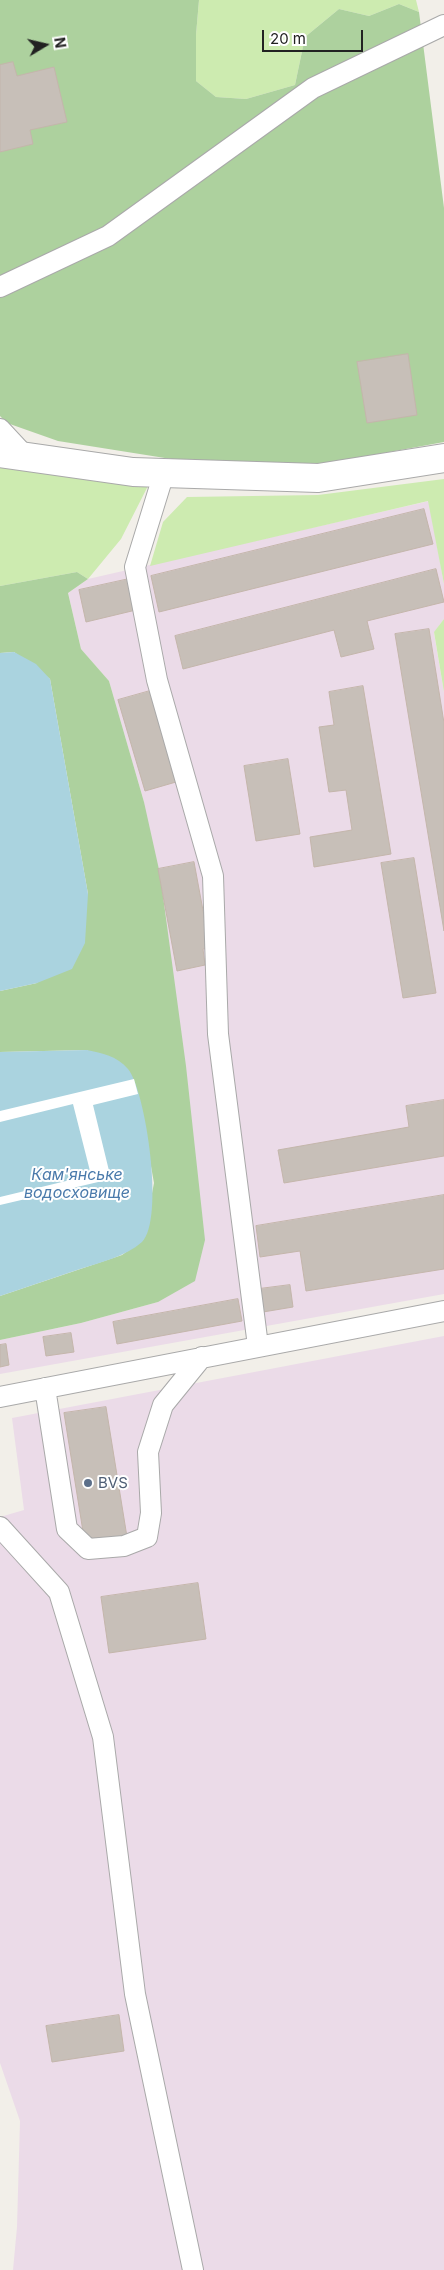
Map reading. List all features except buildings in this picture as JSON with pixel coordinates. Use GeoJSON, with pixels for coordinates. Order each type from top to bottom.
{"type":"FeatureCollection","features":[{"type":"Feature","properties":{"kind":"street"},"geometry":{"type":"LineString","coordinates":[[13,455],[133,472],[318,478],[444,458]]}},
{"type":"Feature","properties":{"kind":"lane"},"geometry":{"type":"LineString","coordinates":[[0,287],[108,236],[313,88],[444,25]]}},
{"type":"Feature","properties":{"kind":"lane"},"geometry":{"type":"LineString","coordinates":[[0,430],[13,455]]}},
{"type":"Feature","properties":{"kind":"lane"},"geometry":{"type":"LineString","coordinates":[[164,473],[135,567],[157,680],[213,876],[218,1034],[258,1346]]}},
{"type":"Feature","properties":{"kind":"lane"},"geometry":{"type":"LineString","coordinates":[[0,1397],[444,1311]]}},
{"type":"Feature","properties":{"kind":"lane"},"geometry":{"type":"LineString","coordinates":[[45,1388],[67,1529],[88,1548],[124,1546],[147,1537],[151,1513],[148,1452],[162,1405],[202,1357]]}},
{"type":"Feature","properties":{"kind":"lane"},"geometry":{"type":"LineString","coordinates":[[0,1527],[58,1592],[103,1737],[135,1994],[193,2270]]}},
{"type":"Feature","properties":{"kind":"shaded area"},"geometry":{"type":"Polygon","coordinates":[[[429,501],[444,584],[444,619],[434,633],[444,692],[444,1294],[0,1374],[0,1340],[81,1323],[158,1302],[144,802],[109,681],[81,649],[68,593],[88,579],[429,501]]]}},
{"type":"Feature","properties":{"kind":"shaded area"},"geometry":{"type":"Polygon","coordinates":[[[444,1336],[444,2270],[13,2270],[17,2227],[20,2121],[0,2063],[0,1517],[24,1510],[12,1418],[444,1336]]]}},
{"type":"Feature","properties":{"kind":"green space"},"geometry":{"type":"Polygon","coordinates":[[[0,0],[199,0],[196,35],[196,81],[216,97],[246,99],[295,85],[305,37],[339,9],[369,16],[399,4],[419,12],[444,208],[444,442],[324,464],[209,465],[58,441],[7,423],[0,416],[0,0]]]}},
{"type":"Feature","properties":{"kind":"green space"},"geometry":{"type":"Polygon","coordinates":[[[199,0],[416,0],[419,12],[399,4],[369,16],[339,9],[305,37],[295,85],[246,99],[216,97],[196,81],[196,35],[199,0]]]}},
{"type":"Feature","properties":{"kind":"green space"},"geometry":{"type":"Polygon","coordinates":[[[0,467],[48,469],[149,484],[121,539],[88,579],[77,572],[0,586],[0,467]]]}},
{"type":"Feature","properties":{"kind":"green space"},"geometry":{"type":"Polygon","coordinates":[[[444,479],[444,584],[428,501],[150,566],[163,522],[187,497],[318,495],[444,479]]]}},
{"type":"Feature","properties":{"kind":"green space"},"geometry":{"type":"Polygon","coordinates":[[[77,572],[88,579],[68,593],[81,649],[109,681],[144,802],[160,874],[186,1066],[205,1240],[195,1281],[158,1302],[81,1323],[0,1340],[0,1296],[122,1255],[143,1240],[154,1183],[138,1094],[87,1050],[0,1052],[0,991],[37,983],[88,894],[50,679],[14,652],[0,653],[0,586],[77,572]]]}},
{"type":"Feature","properties":{"kind":"green space"},"geometry":{"type":"Polygon","coordinates":[[[444,619],[444,692],[434,632],[444,619]]]}},
{"type":"Feature","properties":{"kind":"water"},"geometry":{"type":"Polygon","coordinates":[[[14,652],[36,664],[50,679],[88,894],[85,943],[72,969],[37,983],[0,991],[0,653],[14,652]]]}},
{"type":"Feature","properties":{"kind":"water","name":"Кам'янське водосховище"},"geometry":{"type":"Polygon","coordinates":[[[87,1050],[104,1054],[119,1061],[128,1069],[135,1082],[141,1102],[150,1156],[152,1209],[149,1229],[142,1242],[128,1252],[0,1296],[0,1052],[87,1050]]]}},
{"type":"Feature","properties":{"kind":"pier"},"geometry":{"type":"Polygon","coordinates":[[[134,1079],[138,1094],[93,1105],[111,1179],[0,1205],[0,1197],[91,1175],[73,1104],[0,1122],[0,1111],[134,1079]]]}},
{"type":"Feature","properties":{"kind":"place","name":"BVS"},"geometry":{"type":"Point","coordinates":[88,1483]}}]}
